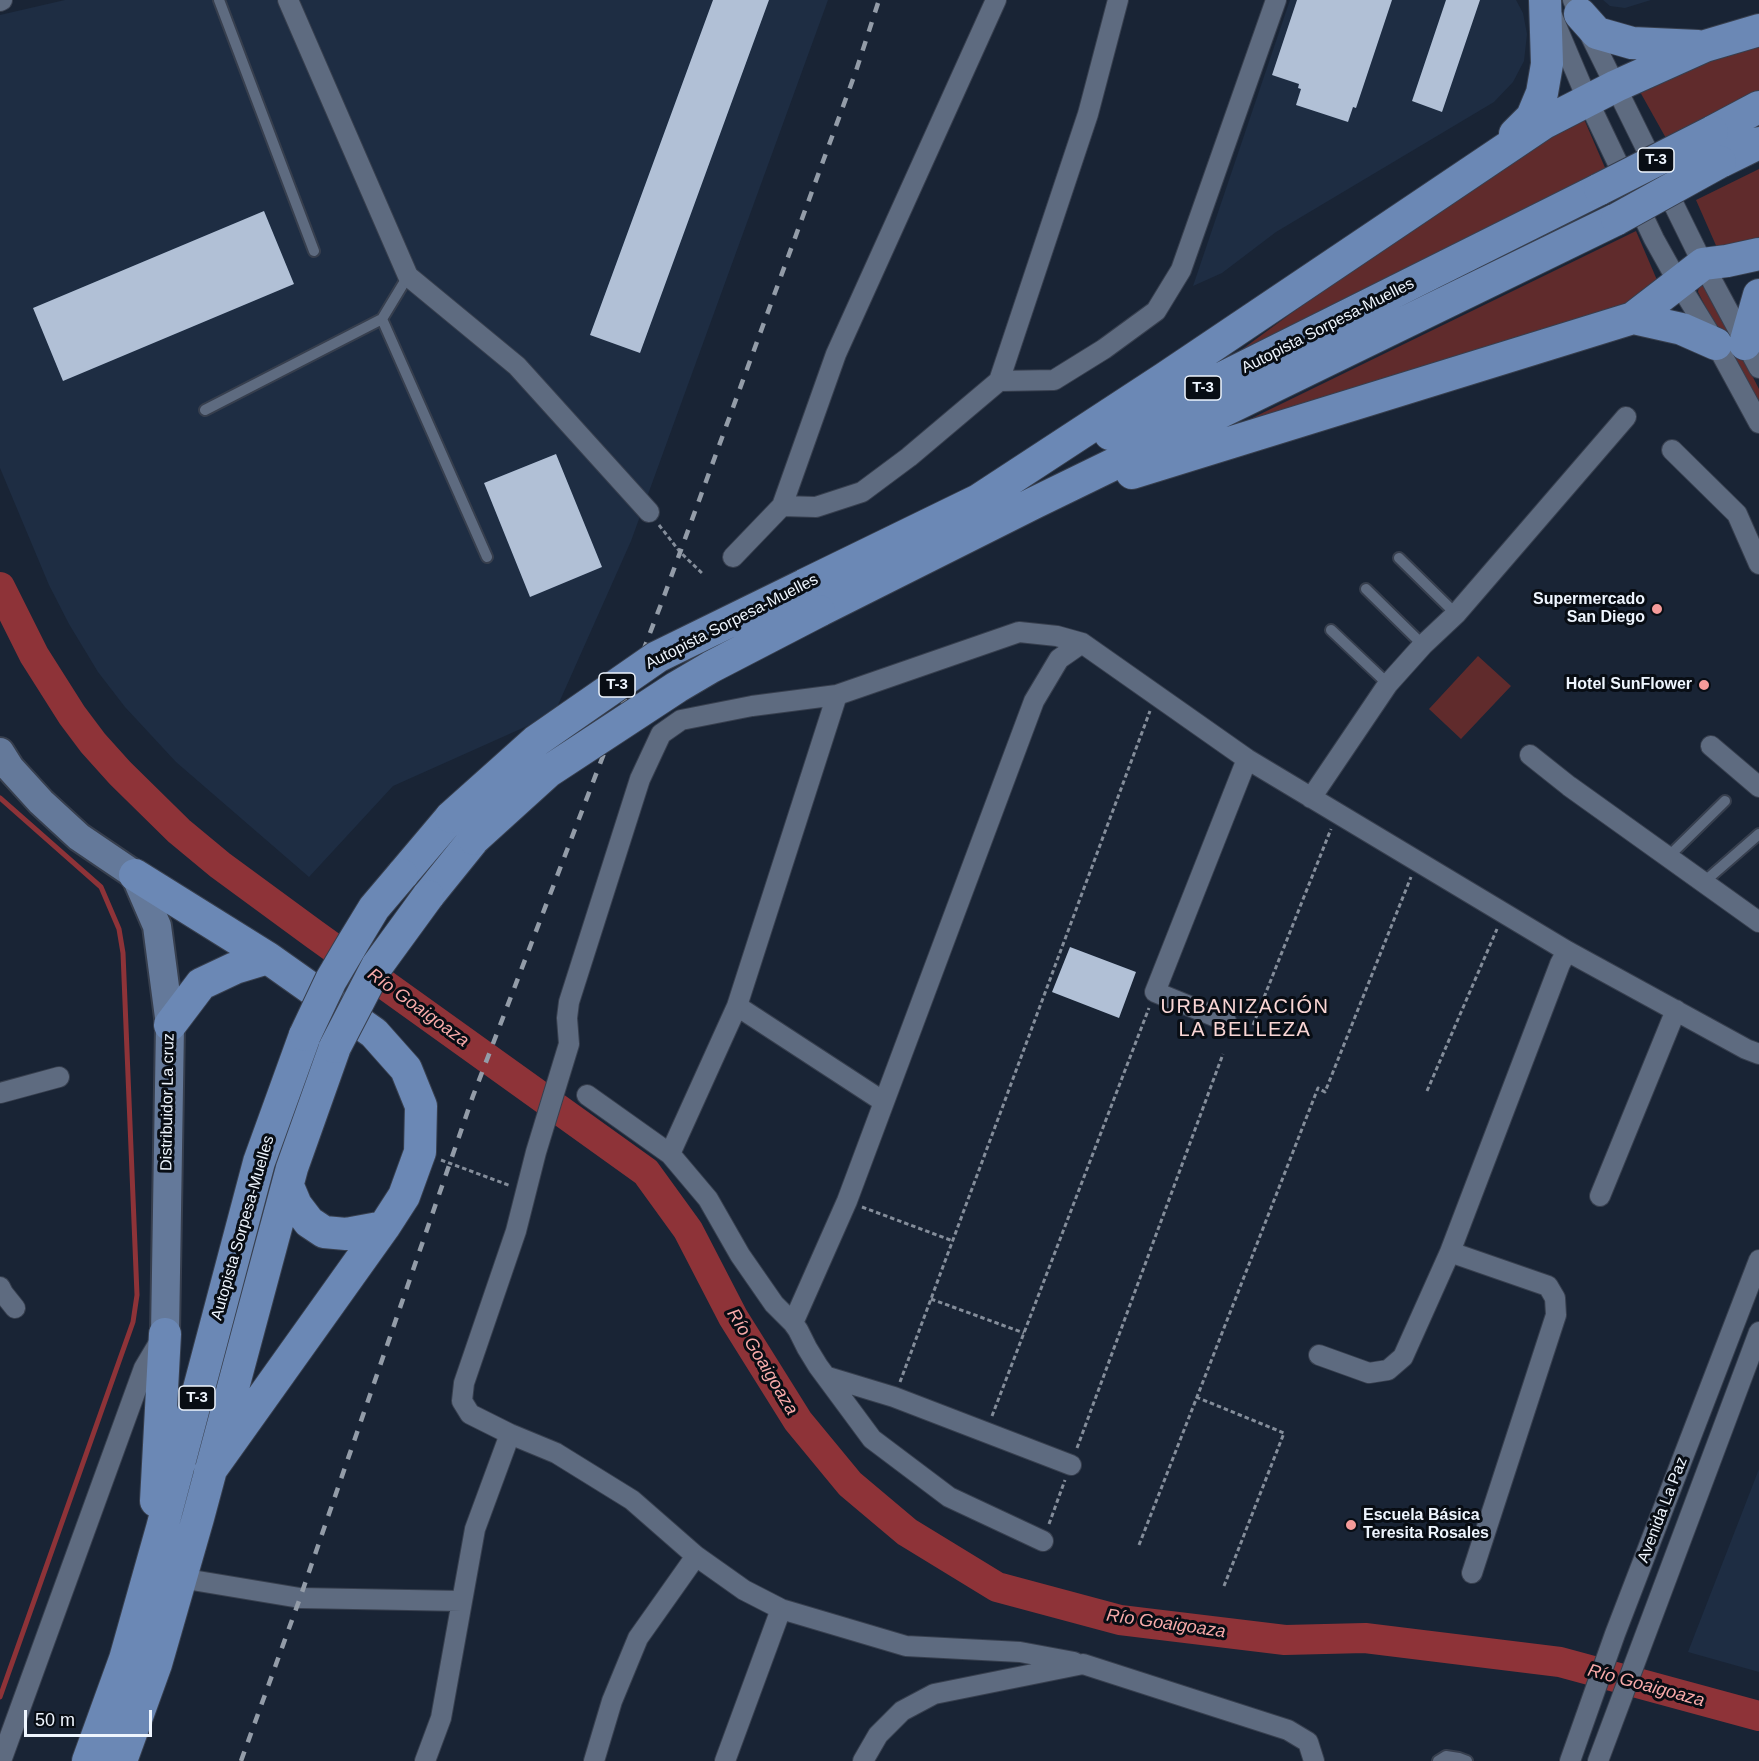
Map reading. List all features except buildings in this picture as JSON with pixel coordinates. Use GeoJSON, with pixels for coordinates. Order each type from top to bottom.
{"type":"FeatureCollection","features":[{"type":"Feature","properties":{"kind":"main road"},"geometry":{"type":"LineString","coordinates":[[1493,157],[1532,117],[1542,93],[1547,64],[1545,0]]}},
{"type":"Feature","properties":{"kind":"main road"},"geometry":{"type":"LineString","coordinates":[[1576,7],[1597,33],[1632,43],[1705,46]]}},
{"type":"Feature","properties":{"kind":"main road"},"geometry":{"type":"LineString","coordinates":[[974,503],[1165,378],[1544,123],[1616,86],[1705,46],[1759,30]]}},
{"type":"Feature","properties":{"kind":"main road","name":"Autopista Sorpesa-Muelles"},"geometry":{"type":"LineString","coordinates":[[121,1761],[156,1664],[292,1168],[335,1047],[377,966],[428,896],[474,839],[549,771],[711,667],[812,598],[974,503],[1759,107]]}},
{"type":"Feature","properties":{"kind":"main road","name":"Autopista Sorpesa-Muelles"},"geometry":{"type":"LineString","coordinates":[[88,1761],[125,1659],[150,1572],[259,1162],[305,1035],[331,980],[374,908],[451,817],[536,741],[657,657],[812,598],[1034,503],[1617,219],[1759,142]]}},
{"type":"Feature","properties":{"kind":"main road"},"geometry":{"type":"LineString","coordinates":[[1034,503],[1633,318],[1703,264],[1759,254]]}},
{"type":"Feature","properties":{"kind":"main road"},"geometry":{"type":"LineString","coordinates":[[1633,318],[1682,329],[1740,352],[1759,295]]}},
{"type":"Feature","properties":{"kind":"main road"},"geometry":{"type":"LineString","coordinates":[[0,752],[10,768],[41,802],[79,837],[135,875],[268,958],[374,1033],[406,1069],[421,1106],[420,1152],[404,1196],[210,1471]]}},
{"type":"Feature","properties":{"kind":"main road","name":"Distribuidor La cruz"},"geometry":{"type":"LineString","coordinates":[[135,875],[157,926],[170,1025],[165,1334]]}},
{"type":"Feature","properties":{"kind":"main road"},"geometry":{"type":"LineString","coordinates":[[170,1025],[201,984],[235,968],[268,958]]}},
{"type":"Feature","properties":{"kind":"main road"},"geometry":{"type":"LineString","coordinates":[[288,1186],[309,1222],[324,1232],[346,1234],[384,1227]]}},
{"type":"Feature","properties":{"kind":"main road"},"geometry":{"type":"LineString","coordinates":[[165,1334],[177,1349],[187,1352],[200,1345],[217,1322]]}},
{"type":"Feature","properties":{"kind":"main road"},"geometry":{"type":"LineString","coordinates":[[150,1572],[157,1491],[165,1334]]}},
{"type":"Feature","properties":{"kind":"street"},"geometry":{"type":"LineString","coordinates":[[288,0],[408,276],[517,366],[649,512]]}},
{"type":"Feature","properties":{"kind":"street"},"geometry":{"type":"LineString","coordinates":[[733,556],[782,506],[836,354],[996,0]]}},
{"type":"Feature","properties":{"kind":"street"},"geometry":{"type":"LineString","coordinates":[[782,506],[816,507],[862,492],[909,457],[999,381],[1088,114],[1118,0]]}},
{"type":"Feature","properties":{"kind":"street"},"geometry":{"type":"LineString","coordinates":[[999,381],[1054,380],[1104,349],[1156,311],[1181,270],[1275,0]]}},
{"type":"Feature","properties":{"kind":"street"},"geometry":{"type":"LineString","coordinates":[[1545,0],[1588,101],[1654,239],[1678,282],[1740,352]]}},
{"type":"Feature","properties":{"kind":"street"},"geometry":{"type":"LineString","coordinates":[[1576,7],[1703,264],[1740,352],[1759,423]]}},
{"type":"Feature","properties":{"kind":"street"},"geometry":{"type":"LineString","coordinates":[[1311,798],[1388,684],[1423,645],[1456,614],[1626,417]]}},
{"type":"Feature","properties":{"kind":"street"},"geometry":{"type":"LineString","coordinates":[[1671,450],[1737,514],[1759,564]]}},
{"type":"Feature","properties":{"kind":"street"},"geometry":{"type":"LineString","coordinates":[[1314,1761],[1308,1742],[1288,1730],[1083,1664],[1020,1652],[906,1646],[781,1609],[744,1590],[696,1556],[632,1500],[556,1453],[470,1414],[462,1401],[464,1383],[516,1231],[525,1191],[568,1044],[569,1002],[640,780],[662,734],[681,720],[752,706],[837,695],[1019,632],[1057,636],[1082,643],[1247,759],[1567,951],[1755,1055]]}},
{"type":"Feature","properties":{"kind":"street"},"geometry":{"type":"LineString","coordinates":[[793,1323],[847,1201],[1034,701],[1059,659],[1082,643]]}},
{"type":"Feature","properties":{"kind":"street"},"geometry":{"type":"LineString","coordinates":[[670,1154],[737,1006],[837,695]]}},
{"type":"Feature","properties":{"kind":"street"},"geometry":{"type":"LineString","coordinates":[[1711,746],[1759,788]]}},
{"type":"Feature","properties":{"kind":"street"},"geometry":{"type":"LineString","coordinates":[[1530,755],[1668,857],[1756,915]]}},
{"type":"Feature","properties":{"kind":"street"},"geometry":{"type":"LineString","coordinates":[[1226,1021],[1155,992],[1247,759]]}},
{"type":"Feature","properties":{"kind":"street"},"geometry":{"type":"LineString","coordinates":[[1319,1355],[1369,1373],[1388,1370],[1403,1357],[1450,1252],[1560,964],[1567,951]]}},
{"type":"Feature","properties":{"kind":"street"},"geometry":{"type":"LineString","coordinates":[[737,1006],[884,1101]]}},
{"type":"Feature","properties":{"kind":"street"},"geometry":{"type":"LineString","coordinates":[[1600,1196],[1676,1010]]}},
{"type":"Feature","properties":{"kind":"street"},"geometry":{"type":"LineString","coordinates":[[0,1093],[59,1077]]}},
{"type":"Feature","properties":{"kind":"street"},"geometry":{"type":"LineString","coordinates":[[587,1095],[670,1154],[708,1198],[740,1255],[774,1304],[793,1323],[818,1366],[872,1439],[949,1497],[1043,1541]]}},
{"type":"Feature","properties":{"kind":"street"},"geometry":{"type":"LineString","coordinates":[[1450,1252],[1548,1286],[1555,1298],[1556,1316],[1472,1573]]}},
{"type":"Feature","properties":{"kind":"street","name":"Avenida La Paz"},"geometry":{"type":"LineString","coordinates":[[1569,1761],[1615,1634],[1759,1260]]}},
{"type":"Feature","properties":{"kind":"street"},"geometry":{"type":"LineString","coordinates":[[0,1287],[15,1308]]}},
{"type":"Feature","properties":{"kind":"street","name":"Avenida La Paz"},"geometry":{"type":"LineString","coordinates":[[1602,1755],[1642,1641],[1759,1332]]}},
{"type":"Feature","properties":{"kind":"street"},"geometry":{"type":"LineString","coordinates":[[1,1761],[144,1368],[165,1334]]}},
{"type":"Feature","properties":{"kind":"street"},"geometry":{"type":"LineString","coordinates":[[828,1377],[894,1397],[1071,1465]]}},
{"type":"Feature","properties":{"kind":"street"},"geometry":{"type":"LineString","coordinates":[[425,1761],[441,1718],[475,1529],[510,1434]]}},
{"type":"Feature","properties":{"kind":"street"},"geometry":{"type":"LineString","coordinates":[[594,1761],[612,1701],[638,1638],[696,1556]]}},
{"type":"Feature","properties":{"kind":"street"},"geometry":{"type":"LineString","coordinates":[[180,1578],[300,1598],[462,1601]]}},
{"type":"Feature","properties":{"kind":"street"},"geometry":{"type":"LineString","coordinates":[[725,1761],[781,1609]]}},
{"type":"Feature","properties":{"kind":"street"},"geometry":{"type":"LineString","coordinates":[[863,1761],[878,1735],[902,1711],[934,1694],[1083,1664]]}},
{"type":"Feature","properties":{"kind":"lane"},"geometry":{"type":"LineString","coordinates":[[219,0],[314,251]]}},
{"type":"Feature","properties":{"kind":"lane"},"geometry":{"type":"LineString","coordinates":[[205,410],[382,319],[408,276]]}},
{"type":"Feature","properties":{"kind":"lane"},"geometry":{"type":"LineString","coordinates":[[382,319],[487,557]]}},
{"type":"Feature","properties":{"kind":"lane"},"geometry":{"type":"LineString","coordinates":[[1399,558],[1456,614]]}},
{"type":"Feature","properties":{"kind":"lane"},"geometry":{"type":"LineString","coordinates":[[1366,589],[1423,645]]}},
{"type":"Feature","properties":{"kind":"lane"},"geometry":{"type":"LineString","coordinates":[[1330,630],[1388,684]]}},
{"type":"Feature","properties":{"kind":"lane"},"geometry":{"type":"LineString","coordinates":[[1668,857],[1725,801]]}},
{"type":"Feature","properties":{"kind":"lane"},"geometry":{"type":"LineString","coordinates":[[1704,882],[1759,834]]}},
{"type":"Feature","properties":{"kind":"lane"},"geometry":{"type":"LineString","coordinates":[[1438,1761],[1446,1756],[1467,1761]]}},
{"type":"Feature","properties":{"kind":"path"},"geometry":{"type":"LineString","coordinates":[[649,512],[680,552],[704,576]]}},
{"type":"Feature","properties":{"kind":"path"},"geometry":{"type":"LineString","coordinates":[[894,1397],[1155,695]]}},
{"type":"Feature","properties":{"kind":"path"},"geometry":{"type":"LineString","coordinates":[[1253,1025],[1337,814]]}},
{"type":"Feature","properties":{"kind":"path"},"geometry":{"type":"LineString","coordinates":[[1139,1545],[1318,1088],[1325,1092],[1418,862]]}},
{"type":"Feature","properties":{"kind":"path"},"geometry":{"type":"LineString","coordinates":[[1427,1091],[1504,913]]}},
{"type":"Feature","properties":{"kind":"path"},"geometry":{"type":"LineString","coordinates":[[986,1432],[1155,992]]}},
{"type":"Feature","properties":{"kind":"path"},"geometry":{"type":"LineString","coordinates":[[1043,1541],[1223,1053]]}},
{"type":"Feature","properties":{"kind":"path"},"geometry":{"type":"LineString","coordinates":[[420,1152],[525,1191]]}},
{"type":"Feature","properties":{"kind":"path"},"geometry":{"type":"LineString","coordinates":[[847,1201],[953,1241]]}},
{"type":"Feature","properties":{"kind":"path"},"geometry":{"type":"LineString","coordinates":[[931,1299],[1024,1333]]}},
{"type":"Feature","properties":{"kind":"path"},"geometry":{"type":"LineString","coordinates":[[1196,1397],[1284,1433],[1224,1586]]}},
{"type":"Feature","properties":{"kind":"shaded area"},"geometry":{"type":"Polygon","coordinates":[[[65,0],[828,0],[631,541],[554,714],[393,786],[309,877],[176,762],[125,707],[98,672],[49,585],[0,468],[0,15],[65,0]]]}},
{"type":"Feature","properties":{"kind":"shaded area"},"geometry":{"type":"Polygon","coordinates":[[[1290,0],[1516,0],[1523,13],[1527,34],[1524,61],[1513,82],[1494,102],[1276,232],[1222,273],[1193,286],[1290,0]]]}},
{"type":"Feature","properties":{"kind":"shaded area"},"geometry":{"type":"Polygon","coordinates":[[[1603,0],[1651,0],[1625,8],[1610,6],[1603,0]]]}},
{"type":"Feature","properties":{"kind":"shaded area"},"geometry":{"type":"Polygon","coordinates":[[[1759,41],[1759,97],[1667,140],[1639,90],[1759,41]]]}},
{"type":"Feature","properties":{"kind":"shaded area"},"geometry":{"type":"Polygon","coordinates":[[[1584,119],[1606,170],[1177,397],[1503,158],[1584,119]]]}},
{"type":"Feature","properties":{"kind":"shaded area"},"geometry":{"type":"Polygon","coordinates":[[[1759,169],[1759,250],[1718,250],[1696,200],[1759,169]]]}},
{"type":"Feature","properties":{"kind":"shaded area"},"geometry":{"type":"Polygon","coordinates":[[[1636,231],[1657,280],[1650,299],[1201,443],[1636,231]]]}},
{"type":"Feature","properties":{"kind":"shaded area"},"geometry":{"type":"Polygon","coordinates":[[[1703,284],[1759,389],[1759,412],[1698,292],[1699,286],[1703,284]]]}},
{"type":"Feature","properties":{"kind":"shaded area"},"geometry":{"type":"Polygon","coordinates":[[[1478,656],[1511,686],[1461,739],[1429,709],[1478,656]]]}},
{"type":"Feature","properties":{"kind":"shaded area"},"geometry":{"type":"Polygon","coordinates":[[[1759,1469],[1759,1672],[1688,1652],[1759,1469]]]}},
{"type":"Feature","properties":{"kind":"waterway","name":"Río Goaigoaza"},"geometry":{"type":"LineString","coordinates":[[0,587],[34,655],[72,715],[120,773],[179,831],[220,865],[314,934],[646,1172],[688,1230],[733,1317],[798,1421],[850,1484],[907,1532],[997,1587],[1120,1620],[1285,1640],[1365,1638],[1560,1662],[1759,1716]]}},
{"type":"Feature","properties":{"kind":"waterway"},"geometry":{"type":"LineString","coordinates":[[0,798],[101,887],[119,929],[123,953],[137,1295],[133,1322],[0,1697]]}},
{"type":"Feature","properties":{"kind":"railway"},"geometry":{"type":"LineString","coordinates":[[241,1761],[300,1598],[473,1096],[663,599],[856,71],[879,0]]}},
{"type":"Feature","properties":{"kind":"place","name":"Supermercado San Diego"},"geometry":{"type":"Point","coordinates":[1657,609]}},
{"type":"Feature","properties":{"kind":"place","name":"Hotel SunFlower"},"geometry":{"type":"Point","coordinates":[1704,685]}},
{"type":"Feature","properties":{"kind":"place","name":"Escuela Básica Teresita Rosales"},"geometry":{"type":"Point","coordinates":[1351,1525]}},
{"type":"Feature","properties":{"kind":"district","name":"URBANIZACIÓN LA BELLEZA"},"geometry":{"type":"Point","coordinates":[1245,1018]}}]}
